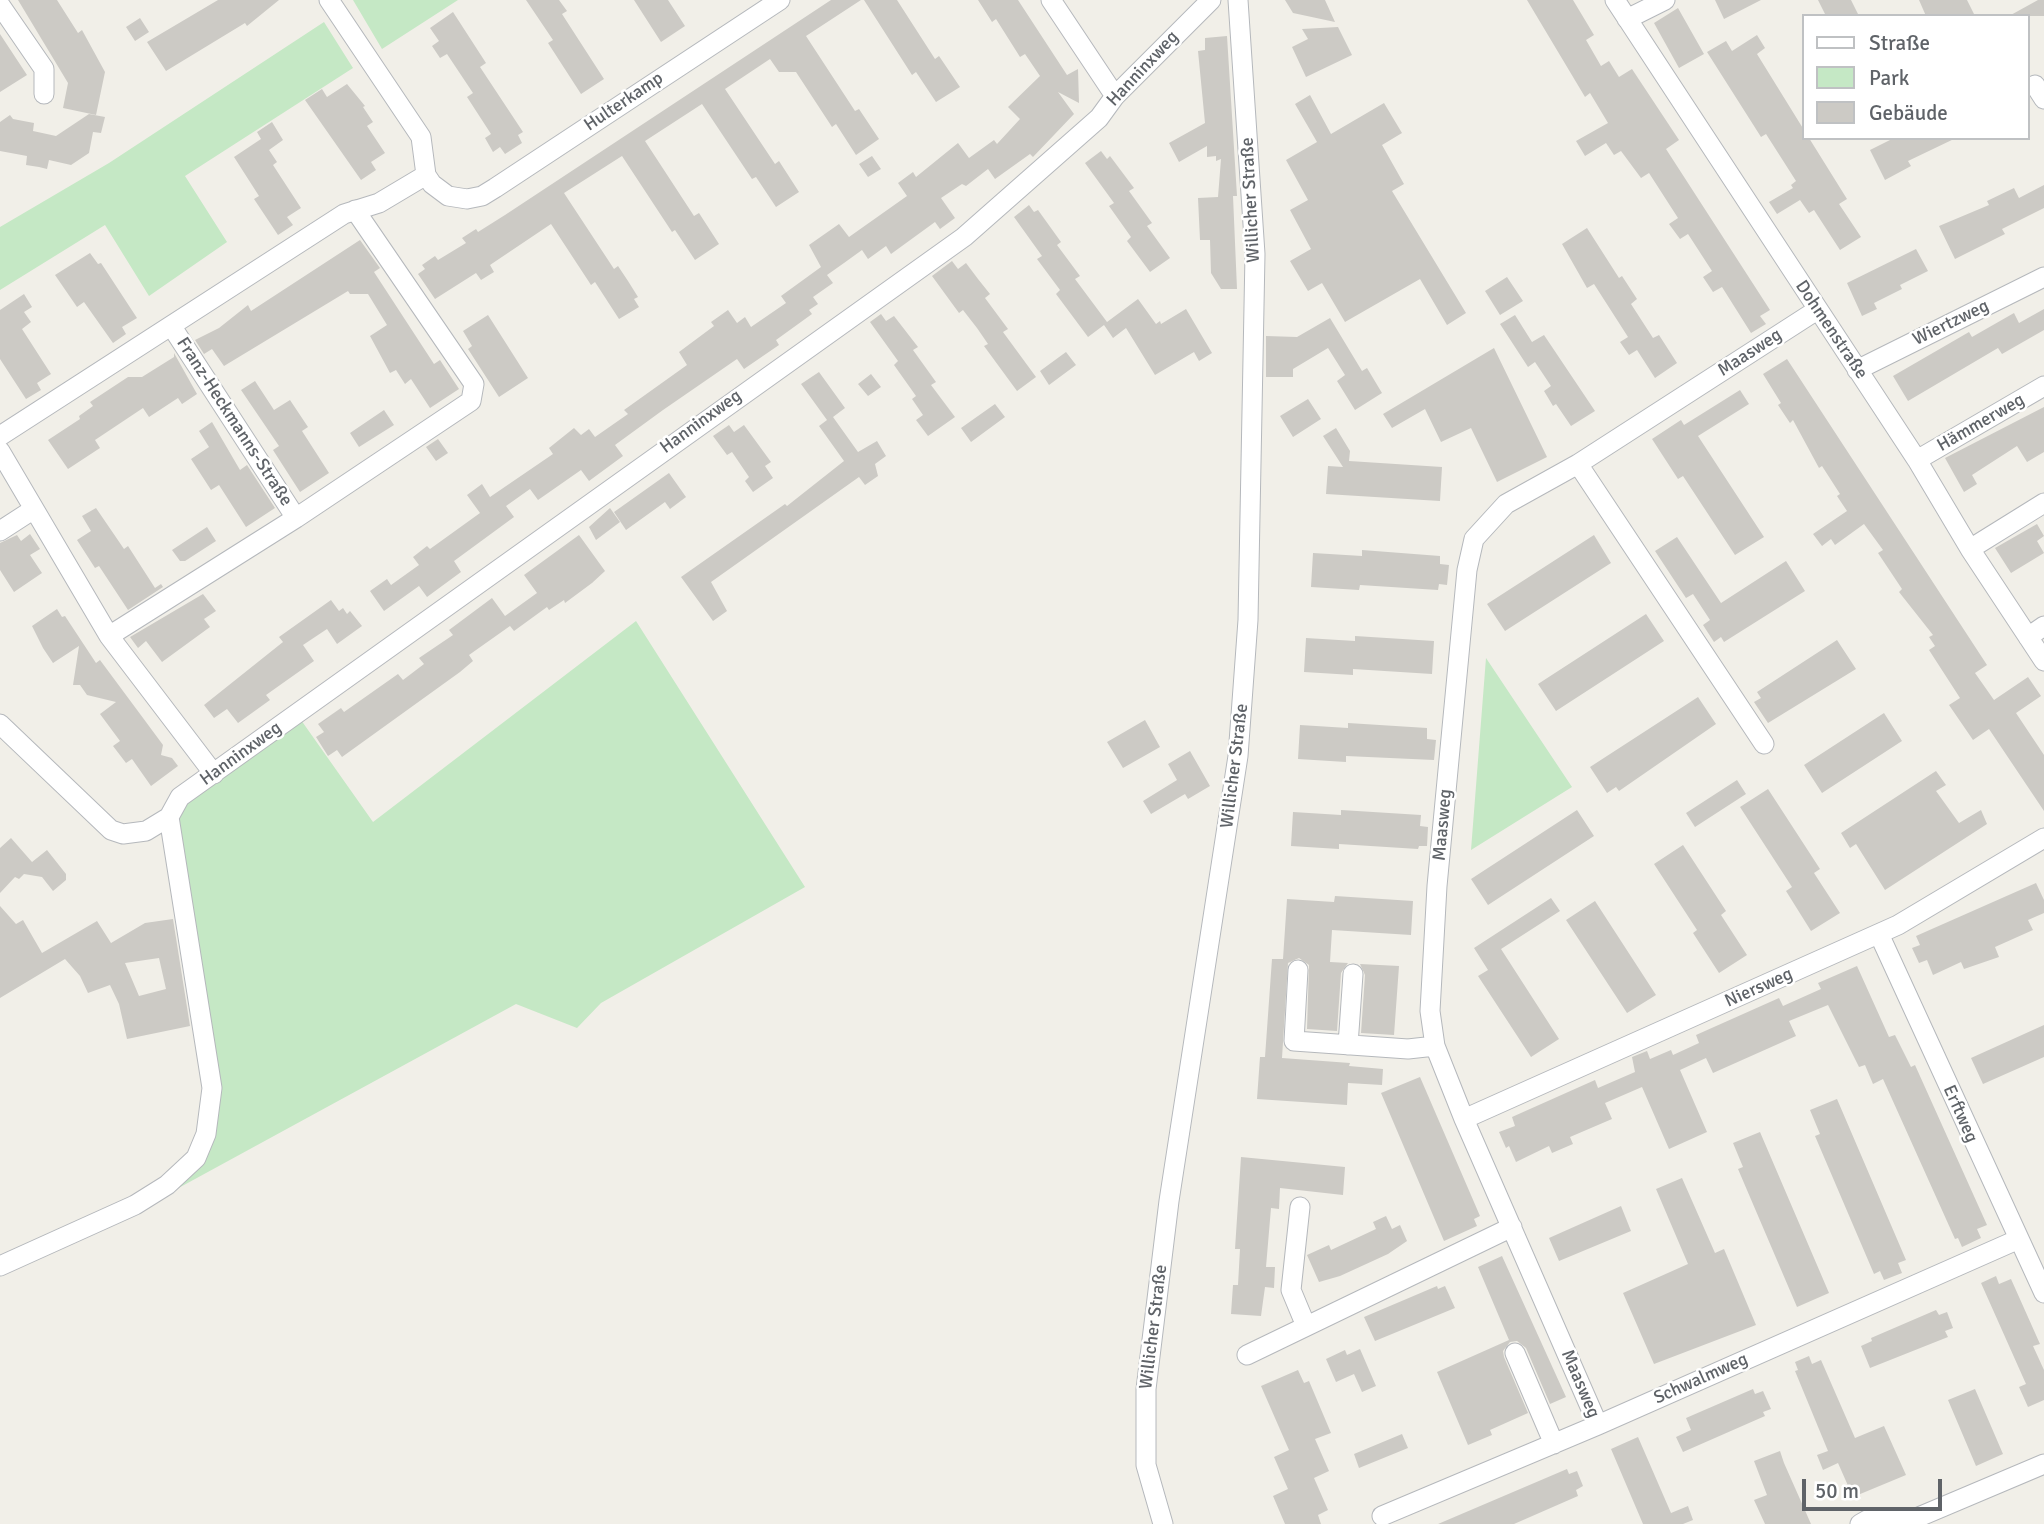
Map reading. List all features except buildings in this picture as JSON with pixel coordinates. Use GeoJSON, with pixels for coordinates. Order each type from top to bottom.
{"type":"FeatureCollection","features":[{"type":"Feature","properties":{"kind":"street"},"geometry":{"type":"LineString","coordinates":[[329,0],[421,137],[425,175]]}},
{"type":"Feature","properties":{"kind":"street","name":"Hulterkamp"},"geometry":{"type":"LineString","coordinates":[[425,175],[448,197],[467,199],[482,196],[780,0]]}},
{"type":"Feature","properties":{"kind":"street"},"geometry":{"type":"LineString","coordinates":[[1051,0],[1115,96]]}},
{"type":"Feature","properties":{"kind":"street","name":"Hanninxweg"},"geometry":{"type":"LineString","coordinates":[[0,724],[111,830],[122,834],[146,831],[169,817],[180,797],[964,237],[1099,118],[1115,96],[1211,0]]}},
{"type":"Feature","properties":{"kind":"street","name":"Willicher Straße"},"geometry":{"type":"LineString","coordinates":[[1163,1524],[1146,1465],[1146,1388],[1169,1201],[1238,756],[1248,620],[1255,254],[1238,0]]}},
{"type":"Feature","properties":{"kind":"street","name":"Dohmenstraße"},"geometry":{"type":"LineString","coordinates":[[1615,0],[1816,310],[1917,460],[1970,549],[2036,632],[2044,660]]}},
{"type":"Feature","properties":{"kind":"street"},"geometry":{"type":"LineString","coordinates":[[1627,19],[1665,0]]}},
{"type":"Feature","properties":{"kind":"street"},"geometry":{"type":"LineString","coordinates":[[0,5],[44,69],[44,94]]}},
{"type":"Feature","properties":{"kind":"street","name":"Franz-Heckmanns-Straße"},"geometry":{"type":"LineString","coordinates":[[0,436],[355,209],[379,203],[425,175]]}},
{"type":"Feature","properties":{"kind":"street","name":"Franz-Heckmanns-Straße"},"geometry":{"type":"LineString","coordinates":[[109,636],[465,408],[474,392],[466,373],[355,209]]}},
{"type":"Feature","properties":{"kind":"street","name":"Wiertzweg"},"geometry":{"type":"LineString","coordinates":[[1857,370],[2044,277]]}},
{"type":"Feature","properties":{"kind":"street","name":"Maasweg"},"geometry":{"type":"LineString","coordinates":[[1598,1425],[1464,1119],[1435,1046],[1430,1011],[1437,886],[1460,625],[1474,539],[1506,504],[1578,464],[1816,310]]}},
{"type":"Feature","properties":{"kind":"street","name":"Franz-Heckmanns-Straße"},"geometry":{"type":"LineString","coordinates":[[172,327],[296,518]]}},
{"type":"Feature","properties":{"kind":"street","name":"Hämmerweg"},"geometry":{"type":"LineString","coordinates":[[1917,460],[2044,386]]}},
{"type":"Feature","properties":{"kind":"street"},"geometry":{"type":"LineString","coordinates":[[0,451],[109,636],[214,774]]}},
{"type":"Feature","properties":{"kind":"street"},"geometry":{"type":"LineString","coordinates":[[1578,464],[1764,744]]}},
{"type":"Feature","properties":{"kind":"street"},"geometry":{"type":"LineString","coordinates":[[1970,549],[2044,503]]}},
{"type":"Feature","properties":{"kind":"street"},"geometry":{"type":"LineString","coordinates":[[0,531],[34,509]]}},
{"type":"Feature","properties":{"kind":"street"},"geometry":{"type":"LineString","coordinates":[[0,1266],[135,1205],[167,1185],[196,1158],[206,1134],[212,1088],[169,817]]}},
{"type":"Feature","properties":{"kind":"street","name":"Niersweg"},"geometry":{"type":"LineString","coordinates":[[1464,1119],[1879,934],[2044,838]]}},
{"type":"Feature","properties":{"kind":"street","name":"Erftweg"},"geometry":{"type":"LineString","coordinates":[[1879,934],[1975,1148],[2044,1293]]}},
{"type":"Feature","properties":{"kind":"street"},"geometry":{"type":"LineString","coordinates":[[1298,970],[1294,1041],[1408,1049],[1435,1046]]}},
{"type":"Feature","properties":{"kind":"street"},"geometry":{"type":"LineString","coordinates":[[1348,1045],[1353,974]]}},
{"type":"Feature","properties":{"kind":"street"},"geometry":{"type":"LineString","coordinates":[[1300,1207],[1291,1290],[1306,1326]]}},
{"type":"Feature","properties":{"kind":"street"},"geometry":{"type":"LineString","coordinates":[[1247,1355],[1512,1227]]}},
{"type":"Feature","properties":{"kind":"street","name":"Schwalmweg"},"geometry":{"type":"LineString","coordinates":[[1382,1516],[1598,1425],[2019,1239]]}},
{"type":"Feature","properties":{"kind":"street"},"geometry":{"type":"LineString","coordinates":[[1515,1353],[1554,1444]]}},
{"type":"Feature","properties":{"kind":"street"},"geometry":{"type":"LineString","coordinates":[[1860,1524],[1867,1520],[1914,1520],[2044,1464]]}},
{"type":"Feature","properties":{"kind":"green space"},"geometry":{"type":"Polygon","coordinates":[[[353,0],[458,0],[382,49],[353,0]]]}},
{"type":"Feature","properties":{"kind":"green space"},"geometry":{"type":"Polygon","coordinates":[[[324,22],[353,68],[185,176],[227,242],[149,296],[105,225],[0,290],[0,227],[109,163],[324,22]]]}},
{"type":"Feature","properties":{"kind":"green space"},"geometry":{"type":"Polygon","coordinates":[[[636,621],[805,887],[601,1003],[577,1028],[516,1004],[173,1191],[216,1124],[178,818],[188,801],[301,720],[373,822],[636,621]]]}},
{"type":"Feature","properties":{"kind":"green space"},"geometry":{"type":"Polygon","coordinates":[[[1486,658],[1572,787],[1471,850],[1486,658]]]}}]}
